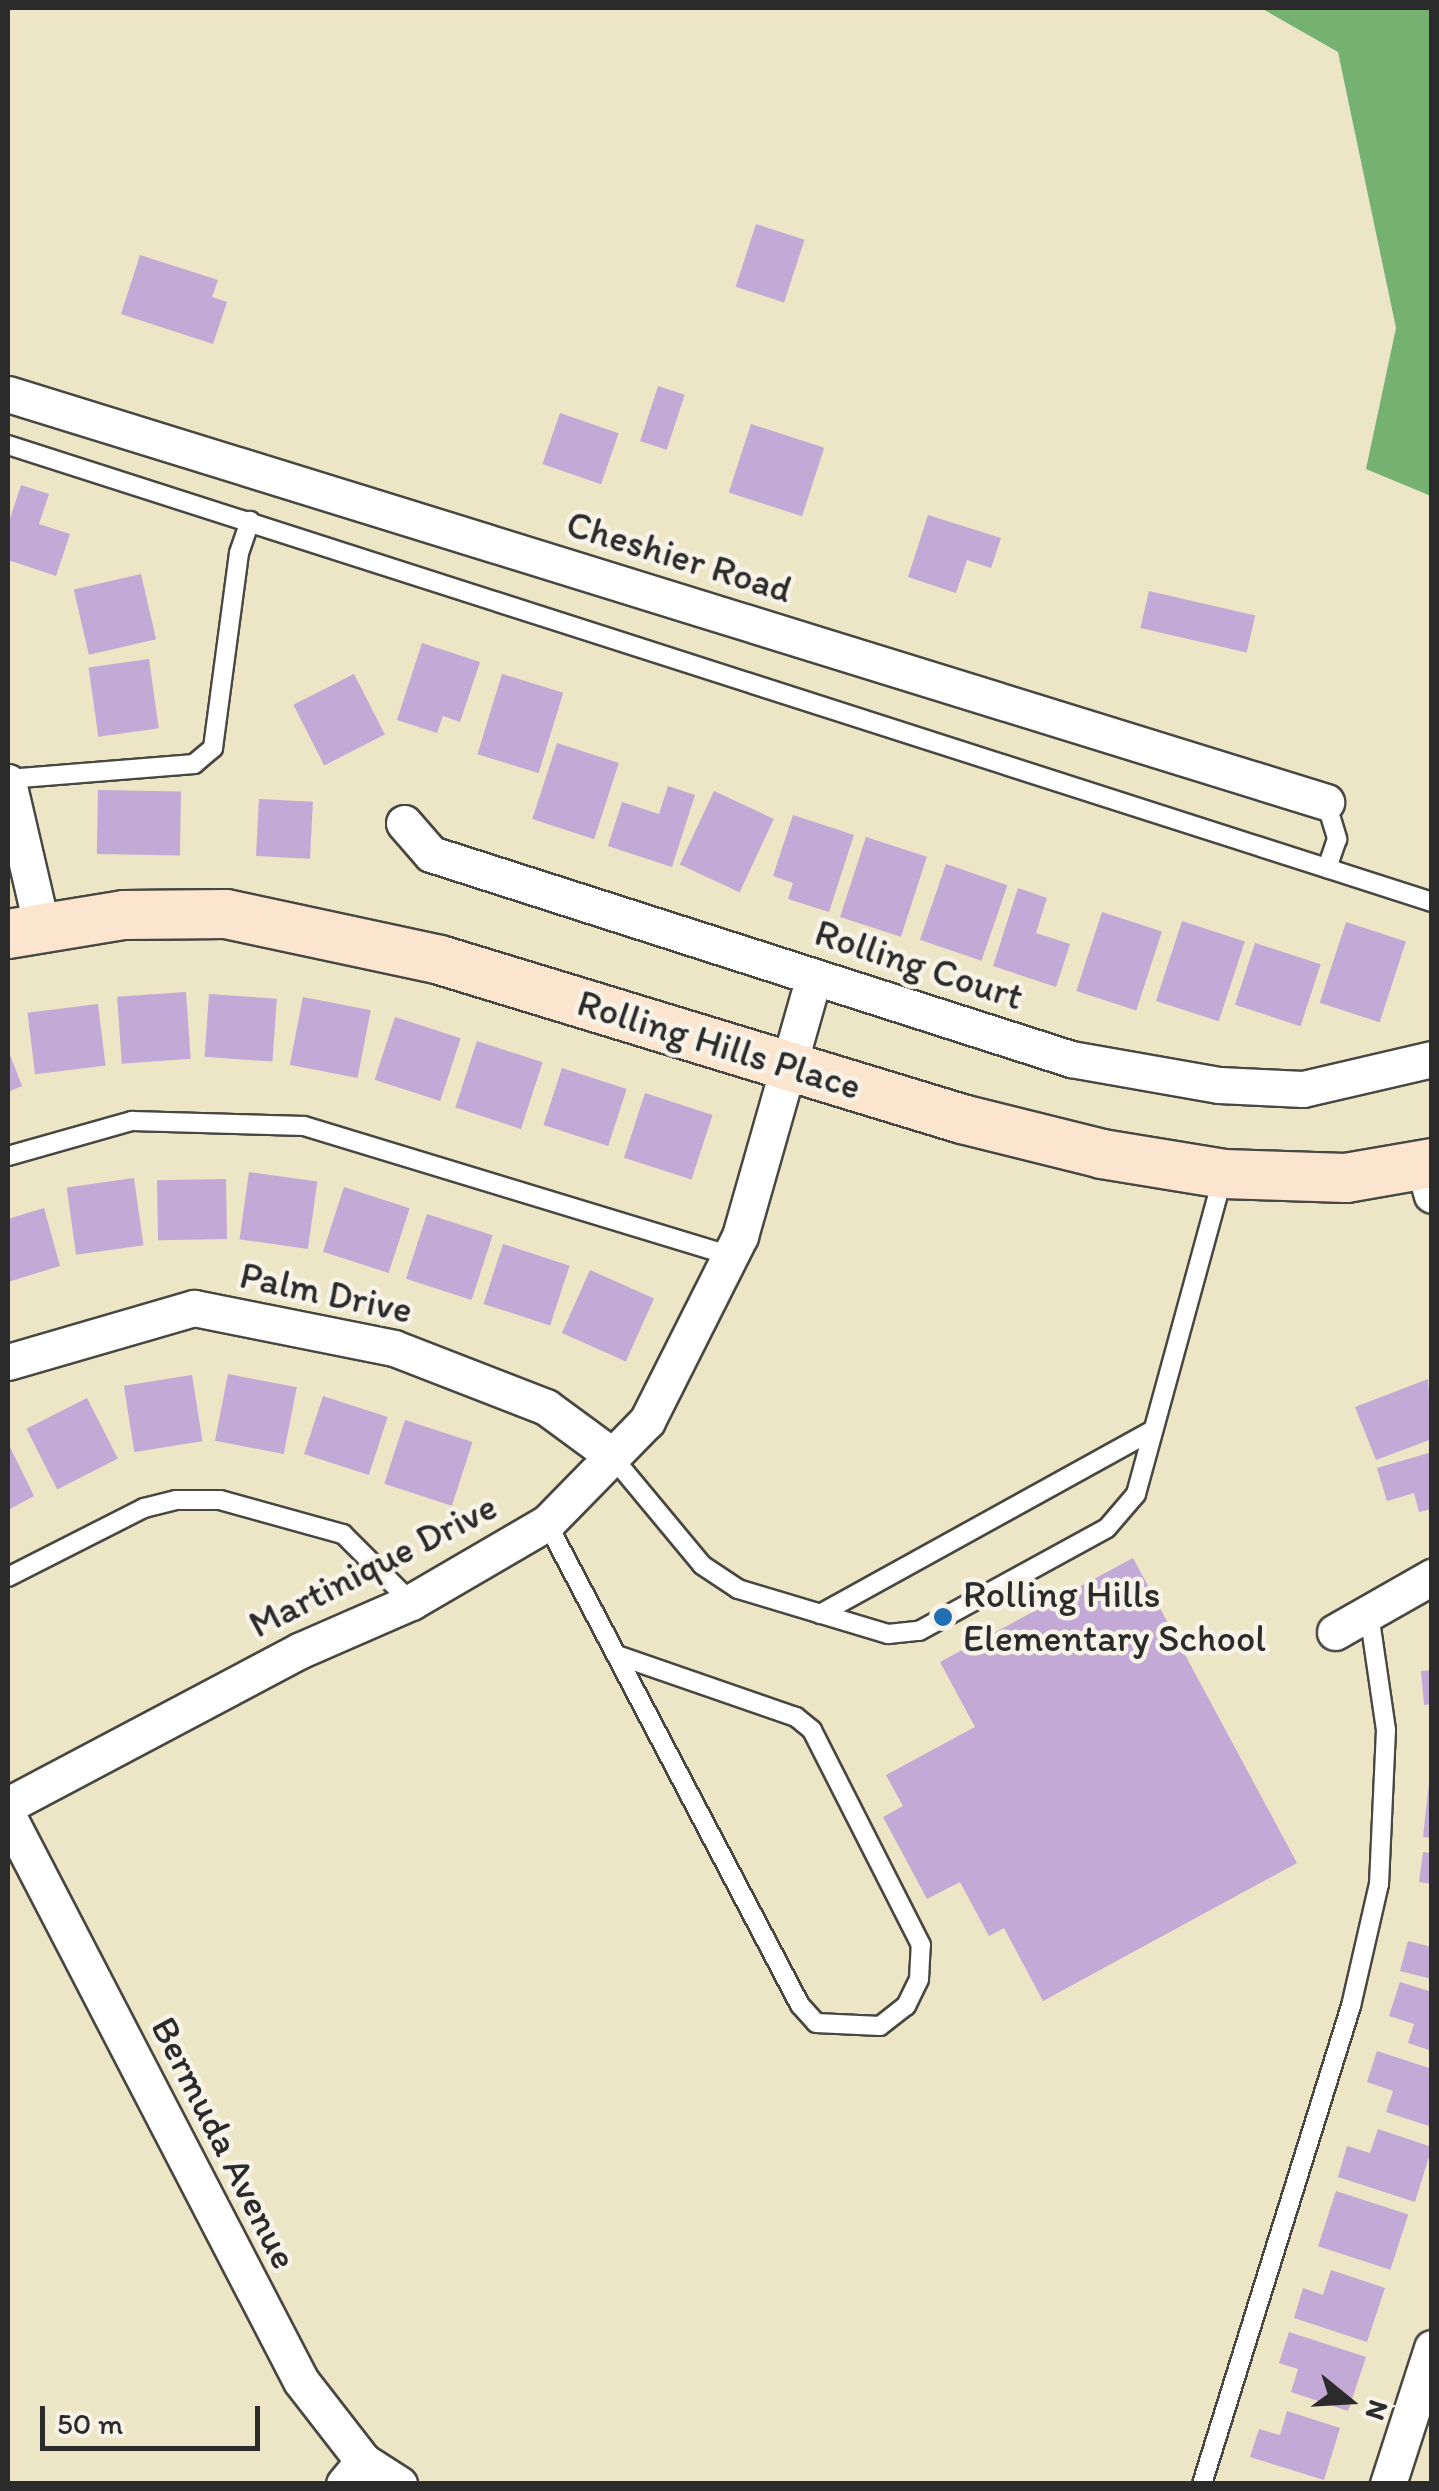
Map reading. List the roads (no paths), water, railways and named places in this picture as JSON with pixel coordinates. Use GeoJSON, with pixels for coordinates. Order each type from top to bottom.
{"type":"FeatureCollection","features":[{"type":"Feature","properties":{"kind":"street","name":"Cheshier Road"},"geometry":{"type":"LineString","coordinates":[[8,394],[1326,802]]}},
{"type":"Feature","properties":{"kind":"street"},"geometry":{"type":"LineString","coordinates":[[8,781],[25,931]]}},
{"type":"Feature","properties":{"kind":"street","name":"Rolling Court"},"geometry":{"type":"LineString","coordinates":[[404,823],[431,854],[1072,1059],[1219,1085],[1303,1089],[1432,1059]]}},
{"type":"Feature","properties":{"kind":"street","name":"Rolling Hills Place"},"geometry":{"type":"LineString","coordinates":[[25,931],[124,915],[192,914],[304,926],[440,960],[1084,1150],[1224,1174],[1346,1178],[1429,1174]]}},
{"type":"Feature","properties":{"kind":"street","name":"Martinique Drive"},"geometry":{"type":"LineString","coordinates":[[8,1804],[301,1650],[411,1602],[547,1523],[646,1421],[731,1256],[814,976]]}},
{"type":"Feature","properties":{"kind":"street","name":"Palm Drive"},"geometry":{"type":"LineString","coordinates":[[8,1362],[194,1308],[394,1348],[546,1407],[610,1454]]}},
{"type":"Feature","properties":{"kind":"street"},"geometry":{"type":"LineString","coordinates":[[1335,1632],[1432,1578]]}},
{"type":"Feature","properties":{"kind":"street","name":"Bermuda Avenue"},"geometry":{"type":"LineString","coordinates":[[8,1816],[282,2349],[353,2472],[399,2484]]}},
{"type":"Feature","properties":{"kind":"street"},"geometry":{"type":"LineString","coordinates":[[1388,2484],[1432,2348]]}},
{"type":"Feature","properties":{"kind":"lane"},"geometry":{"type":"LineString","coordinates":[[8,445],[1432,902]]}},
{"type":"Feature","properties":{"kind":"lane"},"geometry":{"type":"LineString","coordinates":[[8,781],[194,764],[213,748],[240,553],[250,521]]}},
{"type":"Feature","properties":{"kind":"lane"},"geometry":{"type":"LineString","coordinates":[[1326,802],[1336,839],[1327,868]]}},
{"type":"Feature","properties":{"kind":"lane"},"geometry":{"type":"LineString","coordinates":[[8,1156],[132,1121],[304,1126],[731,1256]]}},
{"type":"Feature","properties":{"kind":"lane"},"geometry":{"type":"LineString","coordinates":[[610,1454],[702,1565],[738,1589],[888,1634],[919,1631],[1107,1528],[1136,1494],[1224,1174]]}},
{"type":"Feature","properties":{"kind":"lane"},"geometry":{"type":"LineString","coordinates":[[820,1614],[1153,1430]]}},
{"type":"Feature","properties":{"kind":"lane"},"geometry":{"type":"LineString","coordinates":[[8,1577],[144,1508],[176,1500],[220,1500],[343,1534],[370,1554],[411,1602]]}},
{"type":"Feature","properties":{"kind":"lane"},"geometry":{"type":"LineString","coordinates":[[547,1523],[800,2004],[816,2023],[848,2030],[880,2026],[906,2006],[919,1979],[921,1945],[812,1730],[771,1707],[618,1655]]}},
{"type":"Feature","properties":{"kind":"lane"},"geometry":{"type":"LineString","coordinates":[[1202,2484],[1351,2006],[1379,1884],[1386,1730],[1369,1613]]}},
{"type":"Feature","properties":{"kind":"place","name":"Rolling Hills Elementary School"},"geometry":{"type":"Point","coordinates":[943,1617]}}]}
